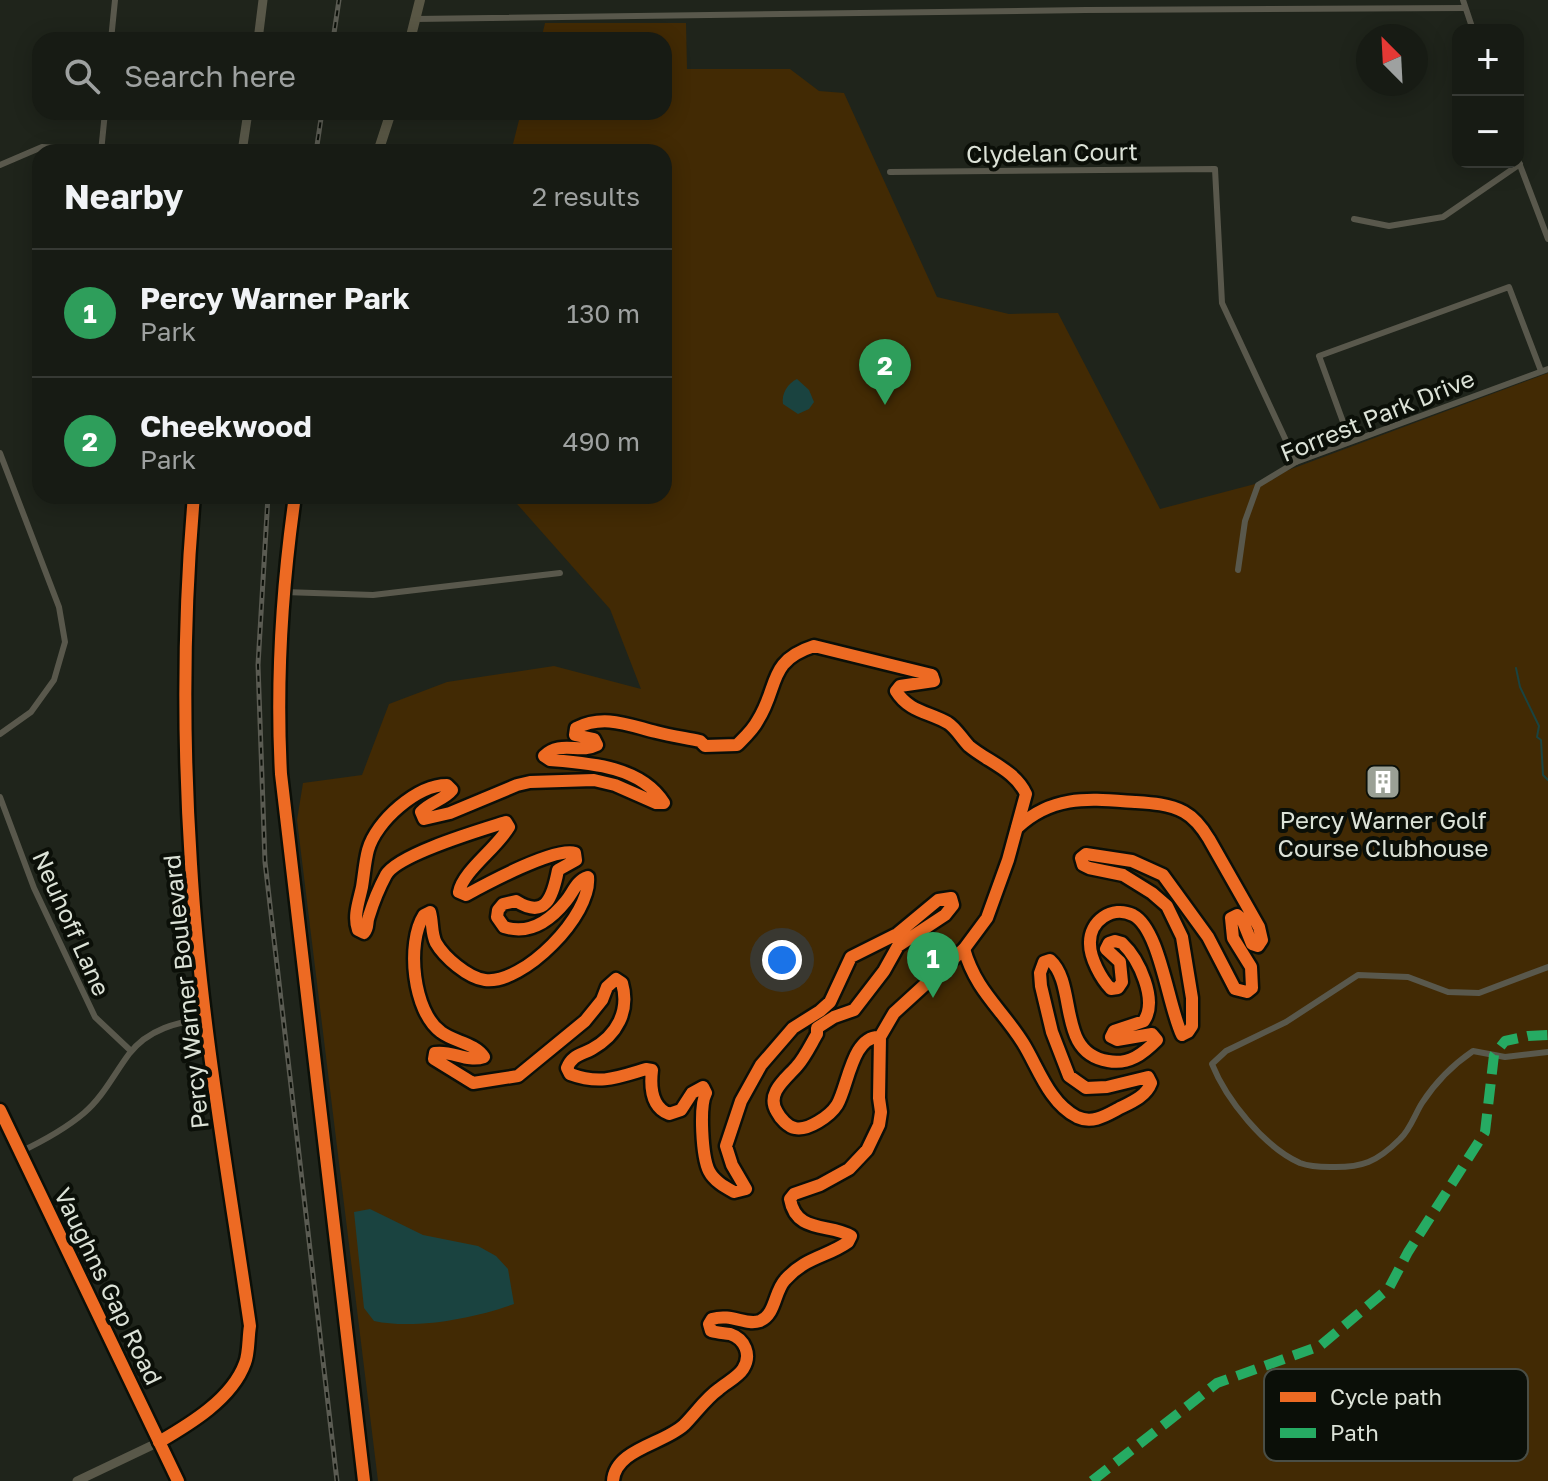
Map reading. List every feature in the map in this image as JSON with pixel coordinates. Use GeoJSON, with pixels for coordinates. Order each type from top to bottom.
{"type":"FeatureCollection","features":[{"type":"Feature","properties":{"kind":"main road"},"geometry":{"type":"LineString","coordinates":[[412,32],[420,0]]}},
{"type":"Feature","properties":{"kind":"main road"},"geometry":{"type":"LineString","coordinates":[[381,144],[388,120]]}},
{"type":"Feature","properties":{"kind":"main road"},"geometry":{"type":"LineString","coordinates":[[294,504],[284,592],[279,738],[281,774],[364,1481]]}},
{"type":"Feature","properties":{"kind":"street"},"geometry":{"type":"LineString","coordinates":[[112,32],[115,0]]}},
{"type":"Feature","properties":{"kind":"street"},"geometry":{"type":"LineString","coordinates":[[259,32],[263,0]]}},
{"type":"Feature","properties":{"kind":"street"},"geometry":{"type":"LineString","coordinates":[[415,19],[1464,4],[1471,24]]}},
{"type":"Feature","properties":{"kind":"street"},"geometry":{"type":"LineString","coordinates":[[102,144],[104,120]]}},
{"type":"Feature","properties":{"kind":"street"},"geometry":{"type":"LineString","coordinates":[[243,144],[247,120]]}},
{"type":"Feature","properties":{"kind":"street"},"geometry":{"type":"LineString","coordinates":[[0,165],[32,151]]}},
{"type":"Feature","properties":{"kind":"street"},"geometry":{"type":"LineString","coordinates":[[1354,219],[1389,226],[1443,217],[1511,168]]}},
{"type":"Feature","properties":{"kind":"street"},"geometry":{"type":"LineString","coordinates":[[1521,168],[1548,239]]}},
{"type":"Feature","properties":{"kind":"street","name":"Clydelan Court"},"geometry":{"type":"LineString","coordinates":[[890,172],[1215,169],[1222,303],[1296,462]]}},
{"type":"Feature","properties":{"kind":"street"},"geometry":{"type":"LineString","coordinates":[[1350,441],[1319,356],[1509,287],[1544,370]]}},
{"type":"Feature","properties":{"kind":"street","name":"Forrest Park Drive"},"geometry":{"type":"LineString","coordinates":[[1238,570],[1245,521],[1258,485],[1296,462],[1544,370]]}},
{"type":"Feature","properties":{"kind":"street"},"geometry":{"type":"LineString","coordinates":[[0,453],[59,607],[65,642],[54,680],[31,712],[0,734]]}},
{"type":"Feature","properties":{"kind":"street","name":"Percy Warner Boulevard"},"geometry":{"type":"LineString","coordinates":[[77,1481],[196,1421],[227,1391],[245,1363],[250,1326],[206,1018],[191,867],[185,718],[188,566],[193,504]]}},
{"type":"Feature","properties":{"kind":"street"},"geometry":{"type":"LineString","coordinates":[[284,592],[373,595],[560,573]]}},
{"type":"Feature","properties":{"kind":"street","name":"Neuhoff Lane"},"geometry":{"type":"LineString","coordinates":[[0,797],[34,888],[95,1017],[131,1051]]}},
{"type":"Feature","properties":{"kind":"street"},"geometry":{"type":"LineString","coordinates":[[1548,967],[1479,993],[1448,992],[1408,977],[1358,975],[1286,1022],[1226,1051],[1212,1064],[1234,1105],[1263,1137],[1300,1163],[1354,1168],[1374,1161],[1403,1137],[1423,1101],[1461,1059],[1473,1051],[1505,1057],[1548,1052]]}},
{"type":"Feature","properties":{"kind":"street"},"geometry":{"type":"LineString","coordinates":[[20,1152],[55,1134],[85,1112],[110,1083],[131,1051],[151,1034],[177,1022],[206,1018]]}},
{"type":"Feature","properties":{"kind":"street","name":"Vaughns Gap Road"},"geometry":{"type":"LineString","coordinates":[[0,1110],[178,1481]]}},
{"type":"Feature","properties":{"kind":"shaded area"},"geometry":{"type":"Polygon","coordinates":[[[545,23],[686,23],[687,69],[790,69],[819,91],[844,93],[937,297],[1009,314],[1058,313],[1160,509],[1274,479],[1286,471],[1548,373],[1548,1481],[378,1481],[297,820],[303,783],[362,775],[389,704],[447,682],[554,666],[641,689],[610,609],[517,504],[672,504],[672,144],[513,144],[519,120],[672,120],[672,32],[543,32],[545,23]]]}},
{"type":"Feature","properties":{"kind":"water"},"geometry":{"type":"Polygon","coordinates":[[[797,379],[809,390],[814,402],[809,409],[798,414],[783,404],[786,389],[797,379]]]}},
{"type":"Feature","properties":{"kind":"water"},"geometry":{"type":"Polygon","coordinates":[[[370,1209],[423,1235],[478,1246],[496,1256],[508,1269],[514,1304],[445,1321],[408,1324],[374,1321],[364,1308],[354,1212],[370,1209]]]}},
{"type":"Feature","properties":{"kind":"waterway"},"geometry":{"type":"LineString","coordinates":[[1516,668],[1520,687],[1539,726],[1537,737],[1541,740],[1543,775],[1548,780]]}},
{"type":"Feature","properties":{"kind":"railway"},"geometry":{"type":"LineString","coordinates":[[334,32],[339,0]]}},
{"type":"Feature","properties":{"kind":"railway"},"geometry":{"type":"LineString","coordinates":[[317,144],[321,120]]}},
{"type":"Feature","properties":{"kind":"railway"},"geometry":{"type":"LineString","coordinates":[[268,504],[258,665],[265,862],[337,1481]]}},
{"type":"Feature","properties":{"kind":"marked path"},"geometry":{"type":"LineString","coordinates":[[1092,1481],[1217,1383],[1320,1346],[1389,1288],[1408,1252],[1485,1132],[1494,1055],[1505,1041],[1548,1035]]}},
{"type":"Feature","properties":{"kind":"cycle path"},"geometry":{"type":"LineString","coordinates":[[159,1442],[196,1419],[230,1388],[246,1359],[250,1326],[208,1038],[191,864],[185,680],[193,504]]}},
{"type":"Feature","properties":{"kind":"cycle path"},"geometry":{"type":"LineString","coordinates":[[294,504],[281,635],[281,774],[364,1481]]}},
{"type":"Feature","properties":{"kind":"cycle path"},"geometry":{"type":"LineString","coordinates":[[613,1481],[622,1461],[675,1432],[709,1397],[743,1369],[747,1358],[746,1348],[735,1336],[711,1331],[709,1324],[712,1319],[726,1317],[760,1321],[769,1313],[781,1285],[793,1272],[848,1242],[851,1236],[843,1232],[815,1226],[799,1218],[790,1199],[794,1194],[820,1185],[849,1169],[867,1150],[879,1125],[881,1112],[880,1037],[894,1013],[964,949],[987,918],[1008,860],[1026,794],[1015,779],[969,746],[951,725],[913,707],[896,691],[900,686],[934,681],[932,675],[814,646],[799,652],[781,667],[756,724],[737,745],[705,746],[700,741],[606,721],[576,728],[575,735],[594,739],[597,745],[557,749],[544,756],[550,760],[597,765],[628,774],[642,781],[664,803],[656,803],[615,785],[594,780],[530,782],[450,813],[424,819],[421,812],[452,790],[447,785],[423,791],[411,798],[389,817],[372,839],[356,914],[358,930],[364,933],[386,875],[406,859],[441,844],[506,822],[509,827],[467,876],[459,892],[466,895],[552,855],[575,853],[576,860],[558,870],[554,888],[541,906],[535,908],[516,901],[503,904],[498,910],[497,917],[504,927],[530,928],[553,915],[578,884],[588,877],[586,893],[567,928],[535,960],[500,979],[478,978],[457,966],[436,943],[430,912],[424,915],[418,927],[414,959],[424,1009],[441,1032],[484,1057],[435,1053],[434,1059],[473,1083],[518,1076],[585,1021],[602,1000],[607,987],[616,979],[622,983],[624,993],[619,1021],[601,1043],[571,1060],[567,1068],[570,1074],[599,1080],[652,1070],[655,1101],[669,1114],[681,1110],[692,1093],[703,1087],[706,1093],[702,1132],[709,1171],[734,1192],[746,1189],[732,1165],[726,1146],[741,1101],[761,1065],[793,1028],[830,1002],[851,957],[897,934],[938,900],[951,898],[953,905],[945,915],[898,946],[884,971],[854,1010],[834,1017],[817,1028],[817,1034],[803,1059],[775,1092],[774,1105],[782,1119],[792,1127],[800,1128],[812,1125],[829,1114],[841,1097],[857,1053],[863,1044],[880,1037]]}},
{"type":"Feature","properties":{"kind":"cycle path"},"geometry":{"type":"LineString","coordinates":[[964,949],[975,976],[1023,1043],[1052,1094],[1067,1111],[1088,1120],[1132,1102],[1142,1096],[1151,1083],[1148,1077],[1107,1087],[1086,1088],[1069,1076],[1052,1032],[1041,986],[1040,973],[1044,962],[1050,960],[1058,971],[1074,1032],[1081,1045],[1092,1055],[1108,1061],[1135,1057],[1157,1040],[1152,1034],[1117,1040],[1111,1037],[1114,1031],[1144,1021],[1149,1002],[1140,969],[1122,943],[1109,943],[1106,949],[1120,962],[1122,982],[1118,988],[1111,989],[1100,974],[1090,944],[1093,928],[1103,917],[1125,912],[1142,923],[1157,951],[1182,1035],[1192,1026],[1192,998],[1182,937],[1167,906],[1123,875],[1089,868],[1083,865],[1081,858],[1086,854],[1132,861],[1163,875],[1208,937],[1235,989],[1247,992],[1252,988],[1251,967],[1233,938],[1231,918],[1237,915],[1242,919],[1252,944],[1258,946],[1262,940],[1259,927],[1207,835],[1188,814],[1160,804],[1073,801],[1044,809],[1017,828]]}},
{"type":"Feature","properties":{"kind":"cycle path"},"geometry":{"type":"LineString","coordinates":[[0,1110],[178,1481]]}},
{"type":"Feature","properties":{"kind":"place","name":"Cheekwood"},"geometry":{"type":"Point","coordinates":[885,405]}},
{"type":"Feature","properties":{"kind":"place","name":"Percy Warner Golf Course Clubhouse"},"geometry":{"type":"Point","coordinates":[1383,782]}},
{"type":"Feature","properties":{"kind":"place","name":"Percy Warner Park"},"geometry":{"type":"Point","coordinates":[933,998]}}]}
